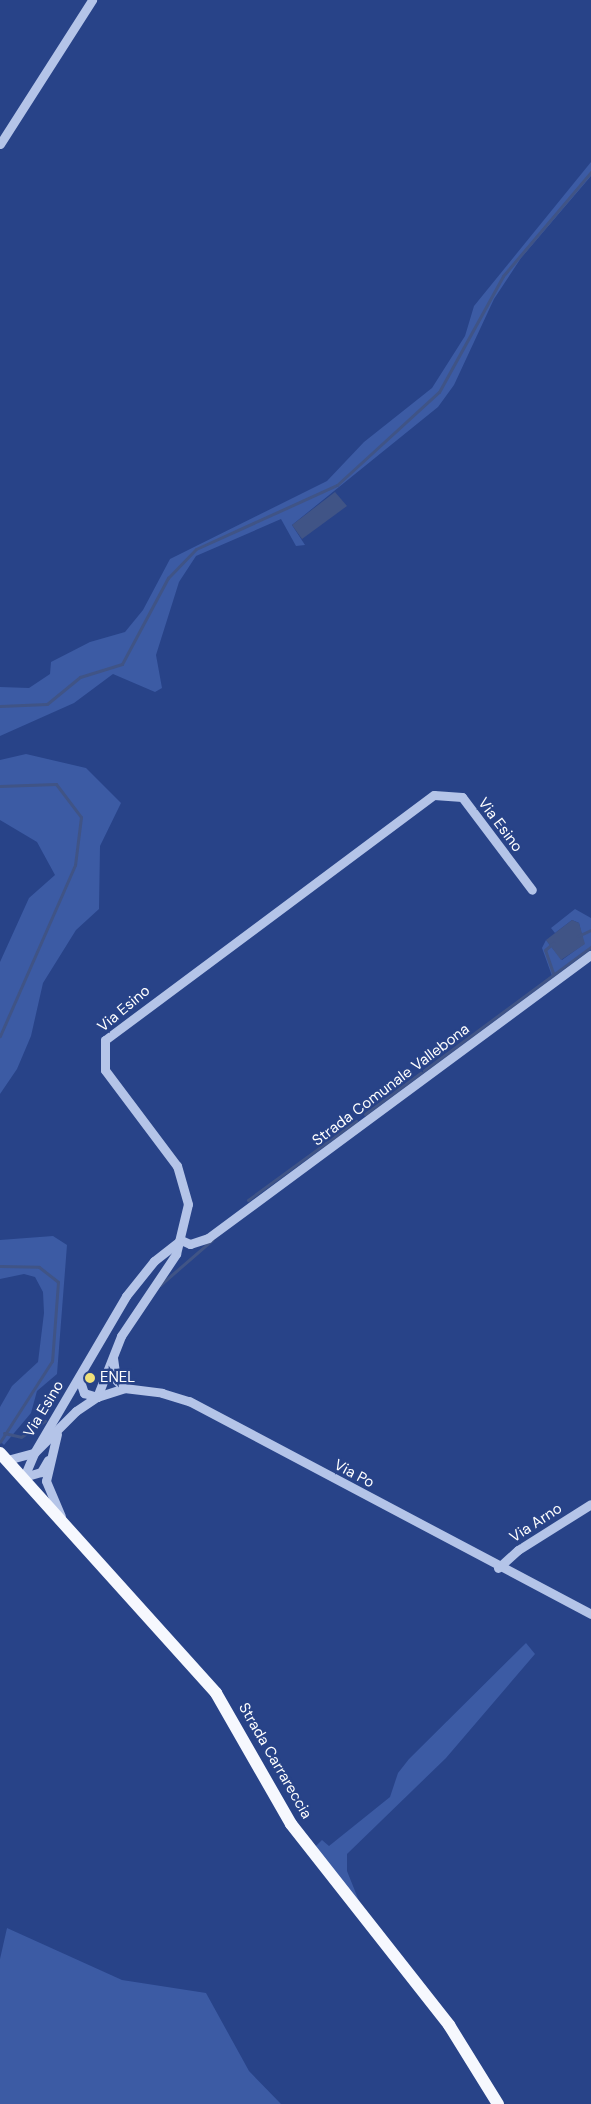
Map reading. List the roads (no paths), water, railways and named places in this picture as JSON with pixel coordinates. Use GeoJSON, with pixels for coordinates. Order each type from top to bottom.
{"type":"FeatureCollection","features":[{"type":"Feature","properties":{"kind":"main road","name":"Strada Carrareccia"},"geometry":{"type":"LineString","coordinates":[[4,1457],[64,1520],[216,1693],[291,1824],[449,2025],[498,2104]]}},
{"type":"Feature","properties":{"kind":"street"},"geometry":{"type":"LineString","coordinates":[[0,144],[92,0]]}},
{"type":"Feature","properties":{"kind":"street","name":"Via Esino"},"geometry":{"type":"LineString","coordinates":[[4,1457],[34,1454],[126,1296],[154,1261],[181,1240],[188,1204],[184,1180],[105,1070],[102,1046],[111,1034],[434,794],[462,797],[532,890]]}},
{"type":"Feature","properties":{"kind":"street","name":"Strada Comunale Vallebona"},"geometry":{"type":"LineString","coordinates":[[181,1240],[190,1244],[208,1238],[591,954]]}},
{"type":"Feature","properties":{"kind":"street"},"geometry":{"type":"LineString","coordinates":[[79,1378],[84,1393],[97,1397],[113,1353],[135,1312],[172,1261],[181,1240]]}},
{"type":"Feature","properties":{"kind":"street"},"geometry":{"type":"LineString","coordinates":[[113,1353],[114,1374],[124,1388]]}},
{"type":"Feature","properties":{"kind":"street","name":"Via Po"},"geometry":{"type":"LineString","coordinates":[[34,1454],[76,1410],[97,1397],[124,1388],[144,1388],[189,1401],[498,1568],[591,1614]]}},
{"type":"Feature","properties":{"kind":"street"},"geometry":{"type":"LineString","coordinates":[[24,1477],[41,1472],[48,1460],[57,1432]]}},
{"type":"Feature","properties":{"kind":"street"},"geometry":{"type":"LineString","coordinates":[[24,1477],[34,1454]]}},
{"type":"Feature","properties":{"kind":"street"},"geometry":{"type":"LineString","coordinates":[[48,1460],[47,1486],[64,1520]]}},
{"type":"Feature","properties":{"kind":"street","name":"Via Arno"},"geometry":{"type":"LineString","coordinates":[[498,1568],[518,1550],[591,1504]]}},
{"type":"Feature","properties":{"kind":"waterway"},"geometry":{"type":"LineString","coordinates":[[0,706],[47,704],[80,677],[122,664],[168,578],[196,549],[337,485],[439,392],[503,276],[591,172]]}},
{"type":"Feature","properties":{"kind":"waterway"},"geometry":{"type":"LineString","coordinates":[[0,786],[56,784],[81,817],[75,865],[0,1036]]}},
{"type":"Feature","properties":{"kind":"waterway"},"geometry":{"type":"LineString","coordinates":[[578,936],[591,930]]}},
{"type":"Feature","properties":{"kind":"waterway"},"geometry":{"type":"LineString","coordinates":[[553,943],[545,950],[553,973]]}},
{"type":"Feature","properties":{"kind":"waterway"},"geometry":{"type":"LineString","coordinates":[[365,1114],[591,947]]}},
{"type":"Feature","properties":{"kind":"waterway"},"geometry":{"type":"LineString","coordinates":[[248,1200],[356,1121]]}},
{"type":"Feature","properties":{"kind":"waterway"},"geometry":{"type":"LineString","coordinates":[[160,1285],[212,1240]]}},
{"type":"Feature","properties":{"kind":"waterway"},"geometry":{"type":"LineString","coordinates":[[0,1266],[39,1267],[58,1282],[52,1361],[0,1442]]}},
{"type":"Feature","properties":{"kind":"waterway"},"geometry":{"type":"LineString","coordinates":[[4,1433],[21,1437],[45,1421]]}},
{"type":"Feature","properties":{"kind":"place","name":"ENEL"},"geometry":{"type":"Point","coordinates":[90,1378]}}]}
